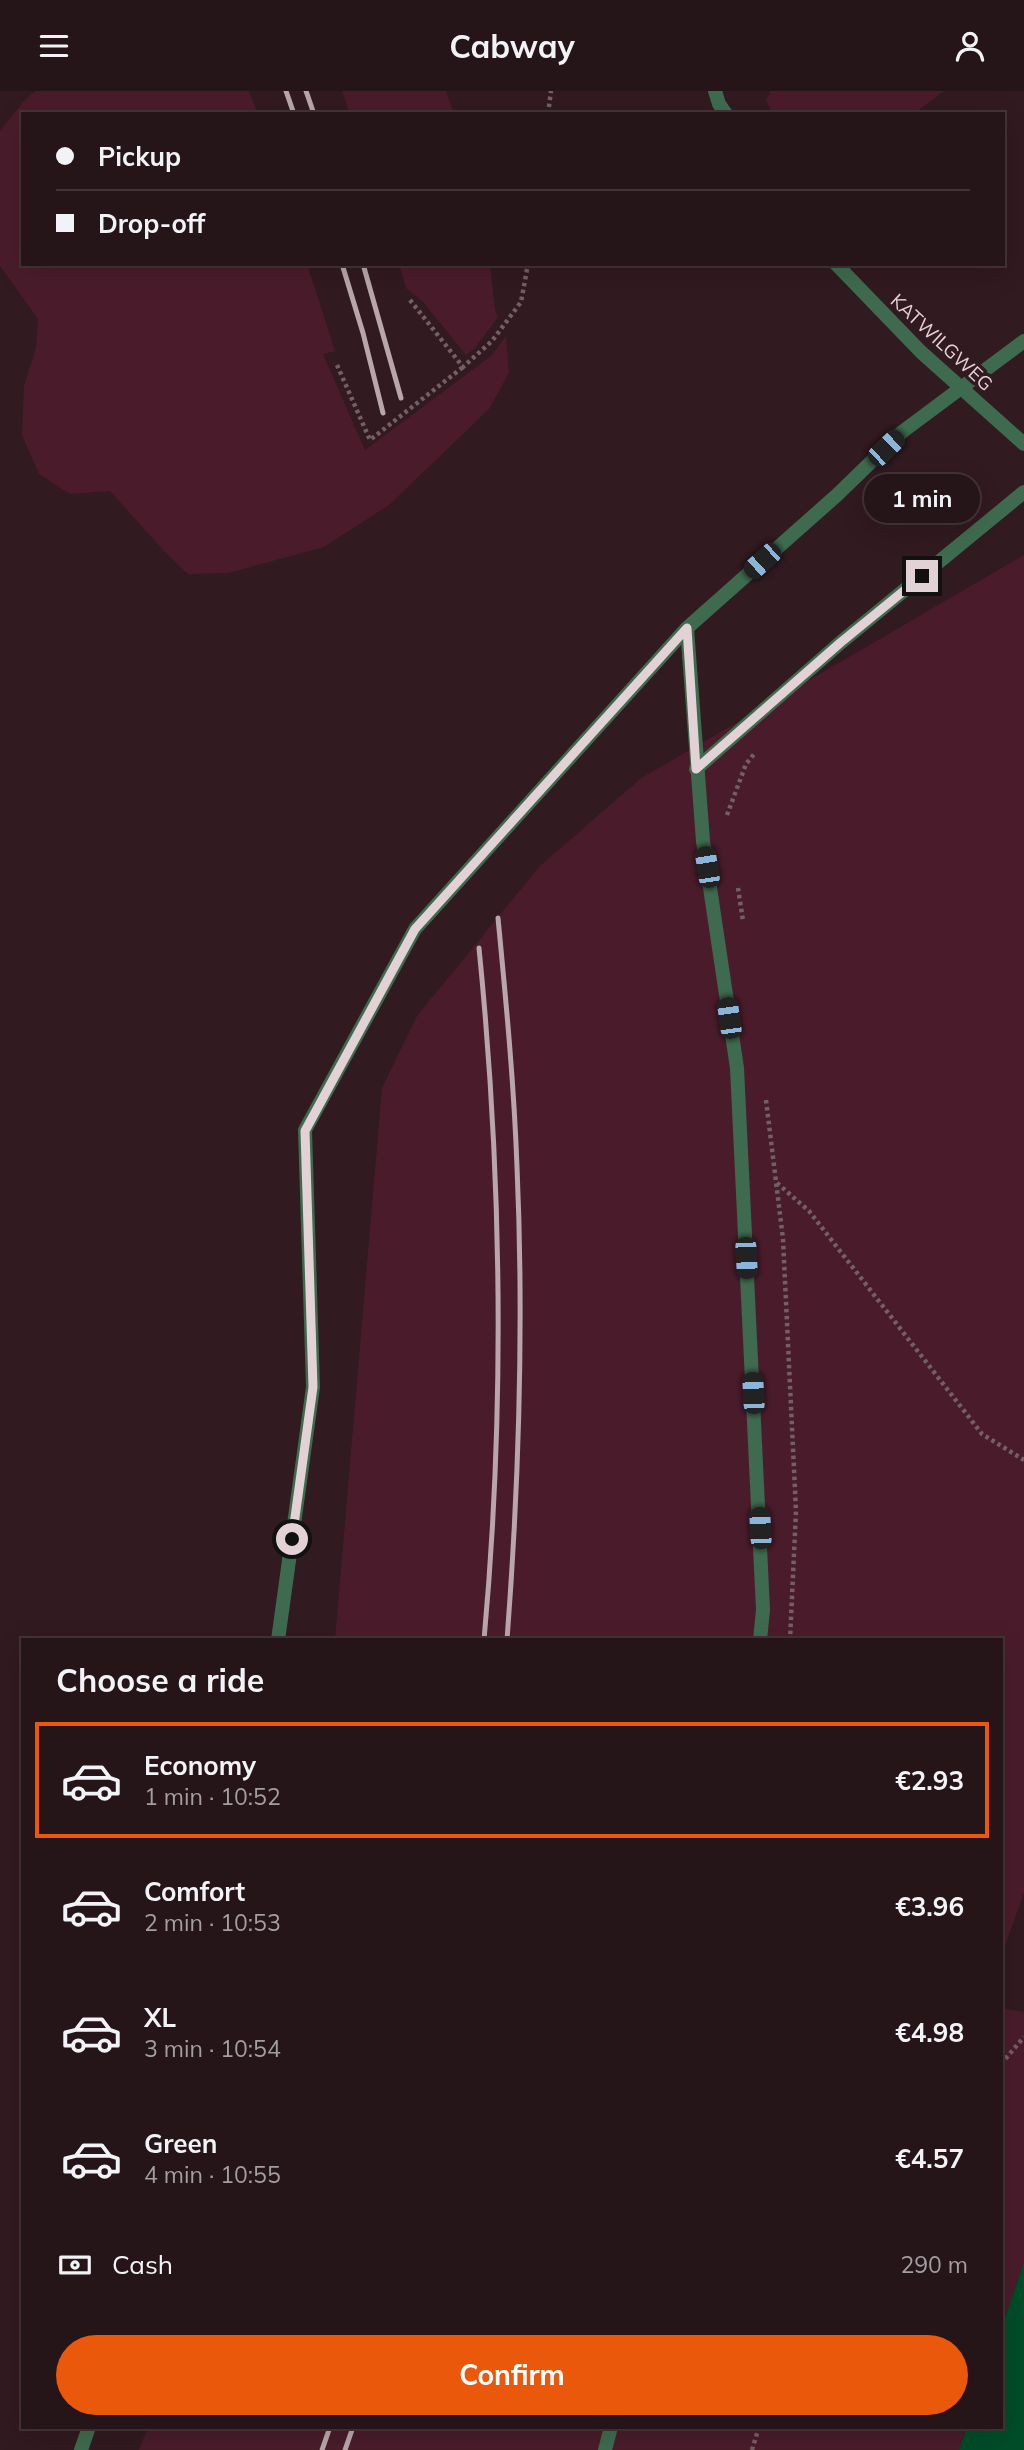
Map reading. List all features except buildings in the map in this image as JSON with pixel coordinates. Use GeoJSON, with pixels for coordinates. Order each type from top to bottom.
{"type":"FeatureCollection","features":[{"type":"Feature","properties":{"kind":"street"},"geometry":{"type":"LineString","coordinates":[[715,91],[725,112]]}},
{"type":"Feature","properties":{"kind":"street","name":"KATWILGWEG"},"geometry":{"type":"LineString","coordinates":[[838,266],[921,352],[1024,444]]}},
{"type":"Feature","properties":{"kind":"street"},"geometry":{"type":"LineString","coordinates":[[278,1638],[313,1387],[305,1131],[415,929],[687,628],[837,495],[902,432],[1024,341]]}},
{"type":"Feature","properties":{"kind":"street"},"geometry":{"type":"LineString","coordinates":[[696,769],[840,643],[1024,492]]}},
{"type":"Feature","properties":{"kind":"street"},"geometry":{"type":"LineString","coordinates":[[687,628],[703,841],[737,1068],[764,1609],[760,1638]]}},
{"type":"Feature","properties":{"kind":"street"},"geometry":{"type":"LineString","coordinates":[[80,2450],[88,2429]]}},
{"type":"Feature","properties":{"kind":"street"},"geometry":{"type":"LineString","coordinates":[[605,2450],[610,2429]]}},
{"type":"Feature","properties":{"kind":"path"},"geometry":{"type":"LineString","coordinates":[[548,112],[551,91]]}},
{"type":"Feature","properties":{"kind":"path"},"geometry":{"type":"LineString","coordinates":[[337,365],[370,440],[492,341],[521,302],[528,266]]}},
{"type":"Feature","properties":{"kind":"path"},"geometry":{"type":"LineString","coordinates":[[410,300],[463,367]]}},
{"type":"Feature","properties":{"kind":"path"},"geometry":{"type":"LineString","coordinates":[[724,823],[746,764],[764,744]]}},
{"type":"Feature","properties":{"kind":"path"},"geometry":{"type":"LineString","coordinates":[[738,887],[744,926]]}},
{"type":"Feature","properties":{"kind":"path"},"geometry":{"type":"LineString","coordinates":[[765,1088],[783,1239],[796,1511],[790,1638]]}},
{"type":"Feature","properties":{"kind":"path"},"geometry":{"type":"LineString","coordinates":[[777,1182],[809,1212],[982,1434],[1024,1460]]}},
{"type":"Feature","properties":{"kind":"path"},"geometry":{"type":"LineString","coordinates":[[1003,2062],[1024,2036]]}},
{"type":"Feature","properties":{"kind":"path"},"geometry":{"type":"LineString","coordinates":[[751,2450],[758,2429]]}},
{"type":"Feature","properties":{"kind":"shaded area"},"geometry":{"type":"Polygon","coordinates":[[[36,91],[249,91],[257,112],[21,112],[21,266],[308,266],[335,351],[323,354],[365,450],[491,356],[506,336],[509,373],[489,409],[389,505],[324,547],[228,573],[188,574],[110,491],[70,494],[39,474],[22,435],[24,386],[36,348],[38,319],[0,266],[0,130],[36,91]]]}},
{"type":"Feature","properties":{"kind":"shaded area"},"geometry":{"type":"Polygon","coordinates":[[[342,91],[446,91],[453,112],[349,112],[342,91]]]}},
{"type":"Feature","properties":{"kind":"shaded area"},"geometry":{"type":"Polygon","coordinates":[[[771,91],[944,91],[916,112],[772,112],[766,100],[771,91]]]}},
{"type":"Feature","properties":{"kind":"shaded area"},"geometry":{"type":"Polygon","coordinates":[[[400,266],[490,266],[498,317],[475,348],[466,355],[424,303],[406,288],[400,266]]]}},
{"type":"Feature","properties":{"kind":"shaded area"},"geometry":{"type":"Polygon","coordinates":[[[1024,555],[1024,1893],[1003,1951],[1003,1638],[335,1638],[382,1088],[417,1016],[540,866],[640,779],[1024,555]]]}},
{"type":"Feature","properties":{"kind":"shaded area"},"geometry":{"type":"Polygon","coordinates":[[[1003,2008],[1024,2012],[1024,2262],[1003,2323],[1003,2008]]]}},
{"type":"Feature","properties":{"kind":"shaded area"},"geometry":{"type":"Polygon","coordinates":[[[1024,2262],[1024,2450],[959,2450],[966,2429],[1003,2429],[1003,2323],[1024,2262]]]}},
{"type":"Feature","properties":{"kind":"shaded area"},"geometry":{"type":"Polygon","coordinates":[[[147,2429],[966,2429],[959,2450],[139,2450],[147,2429]]]}},
{"type":"Feature","properties":{"kind":"railway"},"geometry":{"type":"LineString","coordinates":[[286,91],[293,112]]}},
{"type":"Feature","properties":{"kind":"railway"},"geometry":{"type":"LineString","coordinates":[[306,91],[313,112]]}},
{"type":"Feature","properties":{"kind":"railway"},"geometry":{"type":"LineString","coordinates":[[343,266],[383,413]]}},
{"type":"Feature","properties":{"kind":"railway"},"geometry":{"type":"LineString","coordinates":[[364,266],[401,398]]}},
{"type":"Feature","properties":{"kind":"railway"},"geometry":{"type":"LineString","coordinates":[[498,918],[514,1105],[520,1285],[515,1522],[507,1638]]}},
{"type":"Feature","properties":{"kind":"railway"},"geometry":{"type":"LineString","coordinates":[[479,948],[492,1121],[498,1294],[495,1467],[484,1638]]}},
{"type":"Feature","properties":{"kind":"railway"},"geometry":{"type":"LineString","coordinates":[[322,2450],[329,2429]]}},
{"type":"Feature","properties":{"kind":"railway"},"geometry":{"type":"LineString","coordinates":[[345,2450],[352,2429]]}},
{"type":"Feature","properties":{"kind":"route"},"geometry":{"type":"LineString","coordinates":[[292,1539],[313,1387],[305,1131],[415,929],[687,628],[696,769],[840,643],[922,576]]}}]}
